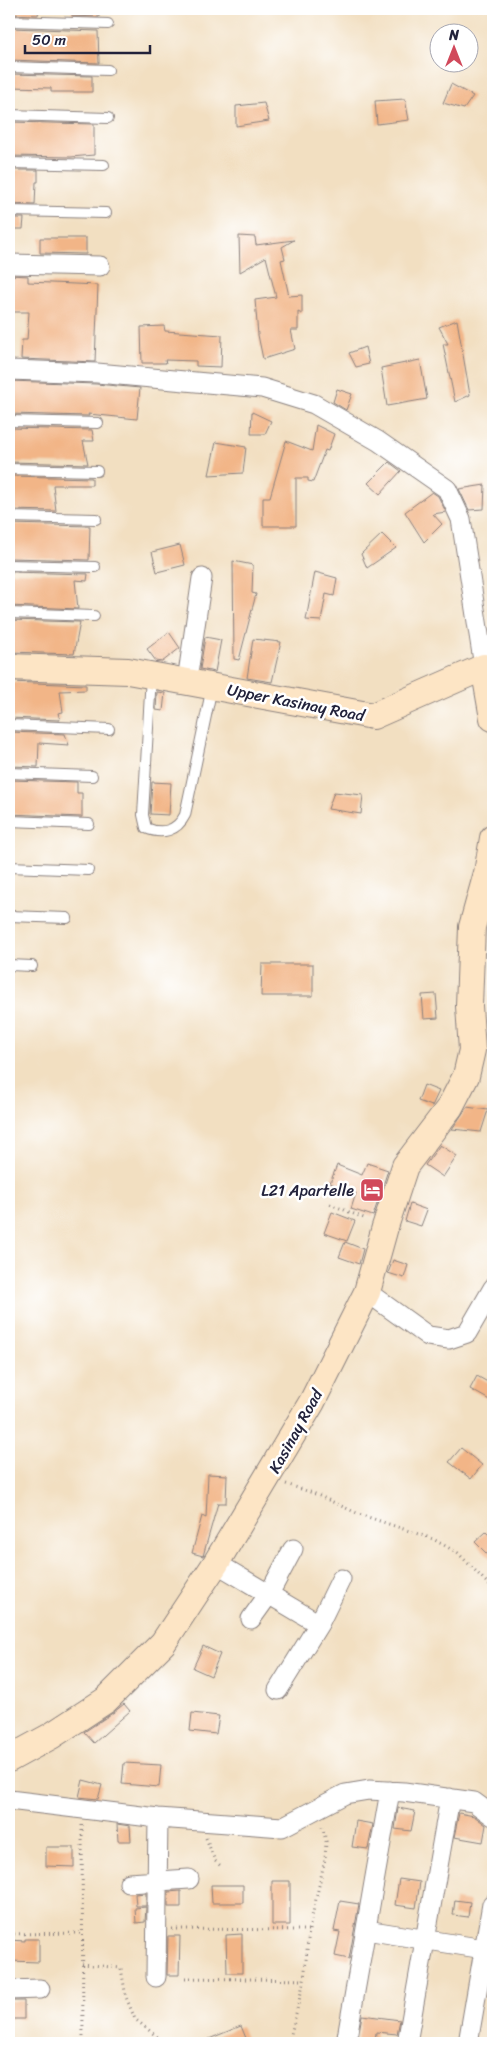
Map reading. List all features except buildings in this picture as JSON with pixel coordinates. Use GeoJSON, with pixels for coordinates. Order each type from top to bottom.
{"type":"FeatureCollection","features":[{"type":"Feature","properties":{"kind":"street"},"geometry":{"type":"LineString","coordinates":[[9,264],[100,266]]}},
{"type":"Feature","properties":{"kind":"street"},"geometry":{"type":"LineString","coordinates":[[9,370],[97,373],[262,388],[314,404],[378,440],[447,489],[462,519],[493,718]]}},
{"type":"Feature","properties":{"kind":"street"},"geometry":{"type":"LineString","coordinates":[[187,681],[202,578]]}},
{"type":"Feature","properties":{"kind":"street","name":"Upper Kasinay Road"},"geometry":{"type":"LineString","coordinates":[[9,667],[128,671],[351,714],[373,716],[484,667]]}},
{"type":"Feature","properties":{"kind":"street","name":"Kasinay Road"},"geometry":{"type":"LineString","coordinates":[[9,1759],[51,1736],[106,1700],[163,1643],[269,1478],[312,1402],[368,1292],[385,1227],[405,1166],[450,1106],[483,1050],[469,1006],[472,927],[487,873],[493,838]]}},
{"type":"Feature","properties":{"kind":"street"},"geometry":{"type":"LineString","coordinates":[[368,1292],[428,1336],[449,1339],[467,1333],[493,1288]]}},
{"type":"Feature","properties":{"kind":"street"},"geometry":{"type":"LineString","coordinates":[[251,1619],[269,1594],[293,1549]]}},
{"type":"Feature","properties":{"kind":"street"},"geometry":{"type":"LineString","coordinates":[[216,1563],[319,1624]]}},
{"type":"Feature","properties":{"kind":"street"},"geometry":{"type":"LineString","coordinates":[[278,1690],[319,1624],[341,1579]]}},
{"type":"Feature","properties":{"kind":"street"},"geometry":{"type":"LineString","coordinates":[[9,1800],[158,1818],[282,1827],[345,1794],[369,1790],[474,1802],[493,1816]]}},
{"type":"Feature","properties":{"kind":"street"},"geometry":{"type":"LineString","coordinates":[[346,2043],[390,1791]]}},
{"type":"Feature","properties":{"kind":"street"},"geometry":{"type":"LineString","coordinates":[[407,2043],[450,1798]]}},
{"type":"Feature","properties":{"kind":"street"},"geometry":{"type":"LineString","coordinates":[[156,1977],[158,1818]]}},
{"type":"Feature","properties":{"kind":"street"},"geometry":{"type":"LineString","coordinates":[[129,1883],[189,1879]]}},
{"type":"Feature","properties":{"kind":"street"},"geometry":{"type":"LineString","coordinates":[[468,2043],[492,1904]]}},
{"type":"Feature","properties":{"kind":"street"},"geometry":{"type":"LineString","coordinates":[[366,1930],[484,1949]]}},
{"type":"Feature","properties":{"kind":"street"},"geometry":{"type":"LineString","coordinates":[[9,1990],[40,1990]]}},
{"type":"Feature","properties":{"kind":"lane"},"geometry":{"type":"LineString","coordinates":[[9,20],[108,24]]}},
{"type":"Feature","properties":{"kind":"lane"},"geometry":{"type":"LineString","coordinates":[[9,67],[108,70]]}},
{"type":"Feature","properties":{"kind":"lane"},"geometry":{"type":"LineString","coordinates":[[9,115],[108,118]]}},
{"type":"Feature","properties":{"kind":"lane"},"geometry":{"type":"LineString","coordinates":[[9,163],[104,165]]}},
{"type":"Feature","properties":{"kind":"lane"},"geometry":{"type":"LineString","coordinates":[[9,211],[106,213]]}},
{"type":"Feature","properties":{"kind":"lane"},"geometry":{"type":"LineString","coordinates":[[9,421],[98,423]]}},
{"type":"Feature","properties":{"kind":"lane"},"geometry":{"type":"LineString","coordinates":[[9,469],[97,471]]}},
{"type":"Feature","properties":{"kind":"lane"},"geometry":{"type":"LineString","coordinates":[[9,517],[96,519]]}},
{"type":"Feature","properties":{"kind":"lane"},"geometry":{"type":"LineString","coordinates":[[9,565],[95,567]]}},
{"type":"Feature","properties":{"kind":"lane"},"geometry":{"type":"LineString","coordinates":[[9,613],[94,616]]}},
{"type":"Feature","properties":{"kind":"lane"},"geometry":{"type":"LineString","coordinates":[[151,675],[143,815],[146,828],[157,833],[169,831],[176,827],[182,822],[185,815],[213,686]]}},
{"type":"Feature","properties":{"kind":"lane"},"geometry":{"type":"LineString","coordinates":[[9,725],[109,729]]}},
{"type":"Feature","properties":{"kind":"lane"},"geometry":{"type":"LineString","coordinates":[[9,773],[92,776]]}},
{"type":"Feature","properties":{"kind":"lane"},"geometry":{"type":"LineString","coordinates":[[9,821],[89,824]]}},
{"type":"Feature","properties":{"kind":"lane"},"geometry":{"type":"LineString","coordinates":[[9,867],[88,870]]}},
{"type":"Feature","properties":{"kind":"lane"},"geometry":{"type":"LineString","coordinates":[[9,916],[67,918]]}},
{"type":"Feature","properties":{"kind":"lane"},"geometry":{"type":"LineString","coordinates":[[9,965],[32,966]]}},
{"type":"Feature","properties":{"kind":"path"},"geometry":{"type":"LineString","coordinates":[[330,1204],[385,1227]]}},
{"type":"Feature","properties":{"kind":"path"},"geometry":{"type":"LineString","coordinates":[[269,1478],[313,1493],[359,1514],[433,1539],[458,1552],[493,1589]]}},
{"type":"Feature","properties":{"kind":"path"},"geometry":{"type":"LineString","coordinates":[[82,1809],[83,2043]]}},
{"type":"Feature","properties":{"kind":"path"},"geometry":{"type":"LineString","coordinates":[[289,2043],[304,1980],[309,1930],[325,1859],[326,1841],[315,1809]]}},
{"type":"Feature","properties":{"kind":"path"},"geometry":{"type":"LineString","coordinates":[[201,1821],[215,1861],[222,1867]]}},
{"type":"Feature","properties":{"kind":"path"},"geometry":{"type":"LineString","coordinates":[[158,1929],[309,1930]]}},
{"type":"Feature","properties":{"kind":"path"},"geometry":{"type":"LineString","coordinates":[[9,1934],[83,1933]]}},
{"type":"Feature","properties":{"kind":"path"},"geometry":{"type":"LineString","coordinates":[[82,1964],[121,1968],[126,1998],[135,2019],[165,2043]]}},
{"type":"Feature","properties":{"kind":"path"},"geometry":{"type":"LineString","coordinates":[[185,1978],[304,1980]]}},
{"type":"Feature","properties":{"kind":"place","name":"L21 Apartelle"},"geometry":{"type":"Point","coordinates":[372,1190]}}]}
